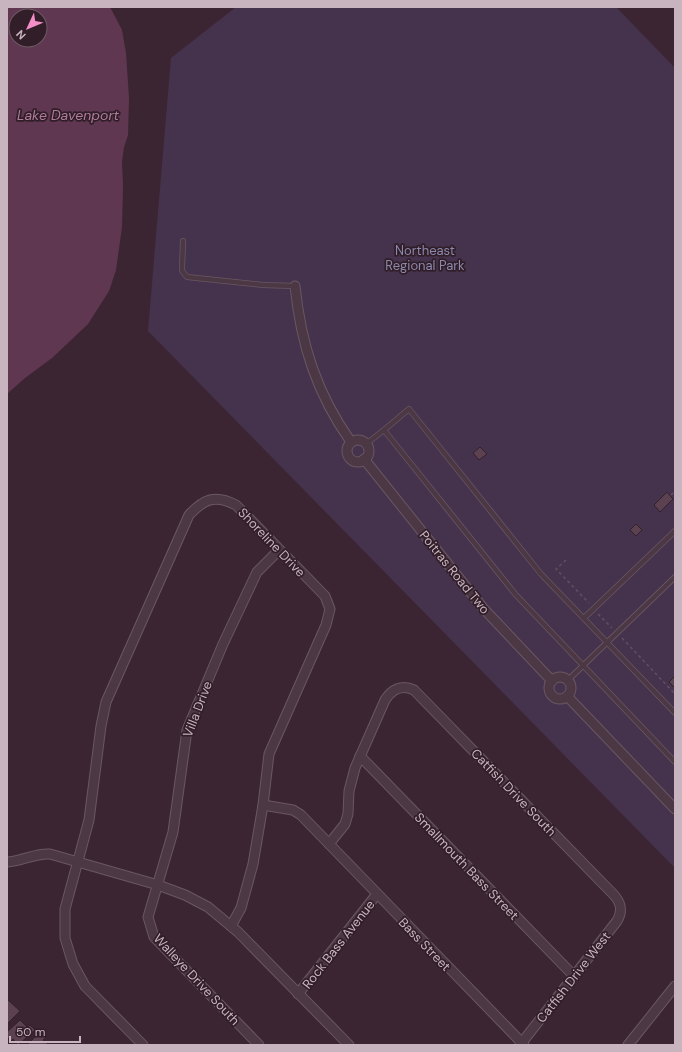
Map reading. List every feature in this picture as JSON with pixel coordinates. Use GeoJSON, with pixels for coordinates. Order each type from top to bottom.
{"type":"FeatureCollection","features":[{"type":"Feature","properties":{"kind":"street"},"geometry":{"type":"LineString","coordinates":[[295,286],[301,331],[310,364],[328,405],[351,442]]}},
{"type":"Feature","properties":{"kind":"street"},"geometry":{"type":"LineString","coordinates":[[357,440],[364,441],[366,444],[369,451],[364,459],[356,461],[350,457],[347,448],[351,442],[357,440]]}},
{"type":"Feature","properties":{"kind":"street","name":"Poitras Road Two"},"geometry":{"type":"LineString","coordinates":[[364,459],[483,608],[552,680]]}},
{"type":"Feature","properties":{"kind":"street","name":"Shoreline Drive"},"geometry":{"type":"LineString","coordinates":[[142,1045],[85,986],[73,964],[65,938],[65,908],[89,820],[101,726],[106,702],[189,515],[199,504],[212,499],[227,500],[236,505],[325,596],[330,609],[326,625],[269,754],[263,805],[253,864],[241,908],[231,926]]}},
{"type":"Feature","properties":{"kind":"street","name":"Villa Drive"},"geometry":{"type":"LineString","coordinates":[[158,885],[177,814],[187,730],[223,644],[257,572],[279,550]]}},
{"type":"Feature","properties":{"kind":"street"},"geometry":{"type":"LineString","coordinates":[[562,678],[567,681],[570,692],[567,696],[562,699],[558,699],[552,696],[549,690],[552,680],[562,678]]}},
{"type":"Feature","properties":{"kind":"street","name":"Catfish Drive South"},"geometry":{"type":"LineString","coordinates":[[360,756],[385,700],[391,692],[400,687],[410,688],[419,694],[614,895],[620,903],[621,908]]}},
{"type":"Feature","properties":{"kind":"street"},"geometry":{"type":"LineString","coordinates":[[567,696],[675,809]]}},
{"type":"Feature","properties":{"kind":"street"},"geometry":{"type":"LineString","coordinates":[[329,844],[345,824],[348,814],[349,791],[360,756]]}},
{"type":"Feature","properties":{"kind":"street","name":"Smallmouth Bass Street"},"geometry":{"type":"LineString","coordinates":[[360,756],[574,976]]}},
{"type":"Feature","properties":{"kind":"street","name":"Bass Street"},"geometry":{"type":"LineString","coordinates":[[263,805],[274,806],[296,812],[308,821],[522,1044]]}},
{"type":"Feature","properties":{"kind":"street"},"geometry":{"type":"LineString","coordinates":[[7,862],[45,854],[158,885],[200,902],[231,926],[348,1045]]}},
{"type":"Feature","properties":{"kind":"street","name":"Walleye Drive South"},"geometry":{"type":"LineString","coordinates":[[158,885],[148,917],[154,938],[259,1045]]}},
{"type":"Feature","properties":{"kind":"street","name":"Rock Bass Avenue"},"geometry":{"type":"LineString","coordinates":[[298,994],[378,894]]}},
{"type":"Feature","properties":{"kind":"street","name":"Catfish Drive West"},"geometry":{"type":"LineString","coordinates":[[522,1044],[617,921],[621,908]]}},
{"type":"Feature","properties":{"kind":"street"},"geometry":{"type":"LineString","coordinates":[[628,1045],[675,986]]}},
{"type":"Feature","properties":{"kind":"street"},"geometry":{"type":"LineString","coordinates":[[334,1045],[341,1037]]}},
{"type":"Feature","properties":{"kind":"lane"},"geometry":{"type":"LineString","coordinates":[[183,241],[182,270],[187,276],[295,286]]}},
{"type":"Feature","properties":{"kind":"lane"},"geometry":{"type":"LineString","coordinates":[[366,444],[409,409],[541,574],[675,713]]}},
{"type":"Feature","properties":{"kind":"lane"},"geometry":{"type":"LineString","coordinates":[[384,430],[516,595],[675,762]]}},
{"type":"Feature","properties":{"kind":"lane"},"geometry":{"type":"LineString","coordinates":[[584,618],[675,531]]}},
{"type":"Feature","properties":{"kind":"lane"},"geometry":{"type":"LineString","coordinates":[[567,681],[675,577]]}},
{"type":"Feature","properties":{"kind":"path"},"geometry":{"type":"LineString","coordinates":[[670,495],[675,490]]}},
{"type":"Feature","properties":{"kind":"path"},"geometry":{"type":"LineString","coordinates":[[566,560],[556,569],[675,694]]}},
{"type":"Feature","properties":{"kind":"green space","name":"Northeast Regional Park"},"geometry":{"type":"Polygon","coordinates":[[[236,7],[616,7],[675,68],[675,868],[148,331],[171,58],[236,7]]]}},
{"type":"Feature","properties":{"kind":"water","name":"Lake Davenport"},"geometry":{"type":"Polygon","coordinates":[[[7,7],[110,7],[122,30],[126,53],[129,98],[128,135],[124,147],[122,162],[122,227],[116,270],[109,291],[88,324],[52,358],[25,378],[7,394],[7,7]]]}},
{"type":"Feature","properties":{"kind":"building"},"geometry":{"type":"Polygon","coordinates":[[[480,447],[487,454],[479,460],[473,453],[480,447]]]}},
{"type":"Feature","properties":{"kind":"building"},"geometry":{"type":"Polygon","coordinates":[[[667,492],[673,499],[660,512],[654,505],[667,492]]]}},
{"type":"Feature","properties":{"kind":"building"},"geometry":{"type":"Polygon","coordinates":[[[636,524],[642,530],[636,536],[630,530],[636,524]]]}},
{"type":"Feature","properties":{"kind":"building"},"geometry":{"type":"Polygon","coordinates":[[[675,676],[675,688],[669,682],[675,676]]]}},
{"type":"Feature","properties":{"kind":"building"},"geometry":{"type":"Polygon","coordinates":[[[7,999],[20,1011],[7,1024],[7,999]]]}},
{"type":"Feature","properties":{"kind":"building"},"geometry":{"type":"Polygon","coordinates":[[[20,1020],[27,1027],[30,1025],[35,1030],[18,1045],[13,1039],[11,1041],[7,1037],[7,1032],[20,1020]]]}},
{"type":"Feature","properties":{"kind":"building"},"geometry":{"type":"Polygon","coordinates":[[[40,1032],[46,1037],[43,1040],[49,1045],[27,1045],[40,1032]]]}}]}
